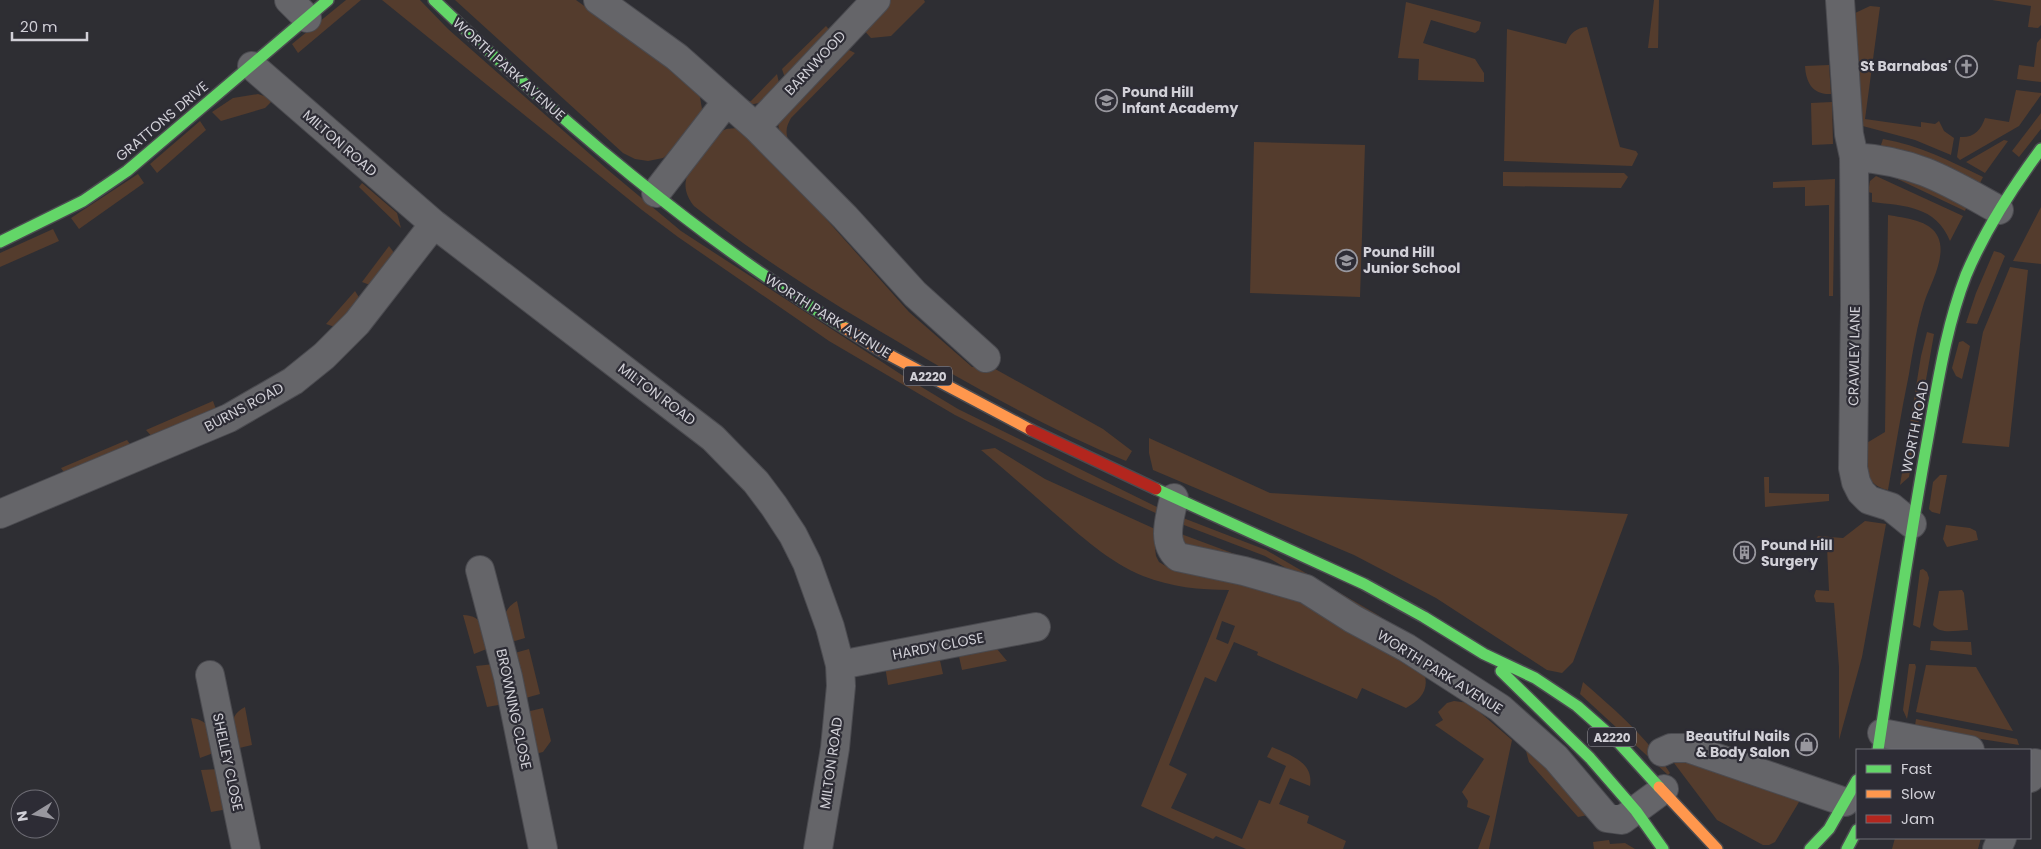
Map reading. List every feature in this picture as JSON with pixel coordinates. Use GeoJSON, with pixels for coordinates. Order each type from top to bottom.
{"type":"FeatureCollection","features":[{"type":"Feature","properties":{"kind":"main road","name":"GRATTONS DRIVE"},"geometry":{"type":"LineString","coordinates":[[0,242],[82,201],[127,171],[252,66],[298,9],[328,0]]}},
{"type":"Feature","properties":{"kind":"main road","name":"WORTH PARK AVENUE"},"geometry":{"type":"LineString","coordinates":[[434,0],[515,77],[597,147],[755,270],[880,350],[1057,444],[1364,584],[1424,617],[1484,654],[1535,678],[1577,706],[1619,743],[1664,789],[1717,849]]}},
{"type":"Feature","properties":{"kind":"main road","name":"WORTH ROAD"},"geometry":{"type":"LineString","coordinates":[[1878,745],[1912,524],[1949,326],[1966,276],[1999,210],[2041,149]]}},
{"type":"Feature","properties":{"kind":"main road","name":"WORTH PARK AVENUE"},"geometry":{"type":"LineString","coordinates":[[1484,654],[1590,758],[1636,811]]}},
{"type":"Feature","properties":{"kind":"main road"},"geometry":{"type":"LineString","coordinates":[[1810,849],[1829,828],[1851,791]]}},
{"type":"Feature","properties":{"kind":"main road","name":"A2220"},"geometry":{"type":"LineString","coordinates":[[1636,811],[1663,849]]}},
{"type":"Feature","properties":{"kind":"main road"},"geometry":{"type":"LineString","coordinates":[[1847,849],[1856,832]]}},
{"type":"Feature","properties":{"kind":"street"},"geometry":{"type":"LineString","coordinates":[[598,0],[678,57],[756,127],[845,217],[915,294],[986,358]]}},
{"type":"Feature","properties":{"kind":"street","name":"BARNWOOD"},"geometry":{"type":"LineString","coordinates":[[756,127],[876,0]]}},
{"type":"Feature","properties":{"kind":"street","name":"CRAWLEY LANE"},"geometry":{"type":"LineString","coordinates":[[1840,0],[1849,134],[1854,157],[1853,468],[1856,482],[1861,492],[1869,500],[1891,507],[1912,524]]}},
{"type":"Feature","properties":{"kind":"street","name":"MILTON ROAD"},"geometry":{"type":"LineString","coordinates":[[252,66],[434,224],[713,438],[756,482],[793,535],[807,563],[830,627],[840,664],[840,693],[835,748],[818,849]]}},
{"type":"Feature","properties":{"kind":"street"},"geometry":{"type":"LineString","coordinates":[[656,194],[727,101]]}},
{"type":"Feature","properties":{"kind":"street"},"geometry":{"type":"LineString","coordinates":[[1854,157],[1882,158],[1928,172],[1954,184],[1999,210]]}},
{"type":"Feature","properties":{"kind":"street","name":"BURNS ROAD"},"geometry":{"type":"LineString","coordinates":[[0,514],[229,418],[293,381],[324,356],[357,323],[434,224]]}},
{"type":"Feature","properties":{"kind":"street","name":"WORTH PARK AVENUE"},"geometry":{"type":"LineString","coordinates":[[1174,498],[1168,525],[1168,543],[1170,551],[1178,557],[1244,571],[1306,589],[1353,619],[1407,648],[1500,708],[1556,758],[1607,818],[1622,820],[1636,811]]}},
{"type":"Feature","properties":{"kind":"street","name":"BROWNING CLOSE"},"geometry":{"type":"LineString","coordinates":[[480,570],[508,677],[543,849]]}},
{"type":"Feature","properties":{"kind":"street","name":"HARDY CLOSE"},"geometry":{"type":"LineString","coordinates":[[840,664],[1036,627]]}},
{"type":"Feature","properties":{"kind":"street","name":"SHELLEY CLOSE"},"geometry":{"type":"LineString","coordinates":[[210,675],[246,849]]}},
{"type":"Feature","properties":{"kind":"street"},"geometry":{"type":"LineString","coordinates":[[1878,745],[1952,749]]}},
{"type":"Feature","properties":{"kind":"street"},"geometry":{"type":"LineString","coordinates":[[1662,752],[1671,748],[1688,748],[1851,791]]}},
{"type":"Feature","properties":{"kind":"street"},"geometry":{"type":"LineString","coordinates":[[1636,811],[1664,789]]}},
{"type":"Feature","properties":{"kind":"shaded area"},"geometry":{"type":"Polygon","coordinates":[[[346,0],[361,0],[298,53],[292,44],[346,0]]]}},
{"type":"Feature","properties":{"kind":"shaded area"},"geometry":{"type":"Polygon","coordinates":[[[382,0],[420,0],[448,29],[608,170],[681,231],[905,377],[958,409],[1163,510],[1160,515],[1079,478],[955,415],[829,341],[642,210],[382,0]]]}},
{"type":"Feature","properties":{"kind":"shaded area"},"geometry":{"type":"Polygon","coordinates":[[[455,0],[576,0],[655,57],[692,87],[700,97],[702,109],[699,123],[675,149],[663,158],[648,161],[635,159],[623,153],[455,0]]]}},
{"type":"Feature","properties":{"kind":"shaded area"},"geometry":{"type":"Polygon","coordinates":[[[889,0],[924,0],[925,2],[891,36],[871,38],[861,27],[889,0]]]}},
{"type":"Feature","properties":{"kind":"shaded area"},"geometry":{"type":"Polygon","coordinates":[[[1654,0],[1659,0],[1658,48],[1648,48],[1654,0]]]}},
{"type":"Feature","properties":{"kind":"shaded area"},"geometry":{"type":"Polygon","coordinates":[[[1992,0],[2041,0],[2041,25],[2038,28],[2028,27],[2031,6],[1992,0]]]}},
{"type":"Feature","properties":{"kind":"shaded area"},"geometry":{"type":"Polygon","coordinates":[[[1406,2],[1481,22],[1479,30],[1475,33],[1431,20],[1423,43],[1475,59],[1484,73],[1484,82],[1418,80],[1419,59],[1398,58],[1406,2]]]}},
{"type":"Feature","properties":{"kind":"shaded area"},"geometry":{"type":"Polygon","coordinates":[[[1870,6],[1880,7],[1865,119],[1921,127],[1921,122],[1935,124],[1939,121],[1944,131],[1954,138],[1951,155],[1915,140],[1859,125],[1853,14],[1870,6]]]}},
{"type":"Feature","properties":{"kind":"shaded area"},"geometry":{"type":"Polygon","coordinates":[[[826,26],[833,34],[786,81],[782,69],[826,26]]]}},
{"type":"Feature","properties":{"kind":"shaded area"},"geometry":{"type":"Polygon","coordinates":[[[1587,27],[1620,147],[1636,151],[1638,154],[1632,166],[1504,161],[1507,29],[1566,44],[1574,32],[1587,27]]]}},
{"type":"Feature","properties":{"kind":"shaded area"},"geometry":{"type":"Polygon","coordinates":[[[2041,38],[2041,82],[2017,79],[2019,65],[2034,67],[2037,43],[2041,38]]]}},
{"type":"Feature","properties":{"kind":"shaded area"},"geometry":{"type":"Polygon","coordinates":[[[845,48],[855,53],[791,118],[787,130],[789,142],[779,131],[778,122],[845,48]]]}},
{"type":"Feature","properties":{"kind":"shaded area"},"geometry":{"type":"Polygon","coordinates":[[[1829,65],[1831,94],[1825,94],[1815,90],[1809,83],[1805,66],[1829,65]]]}},
{"type":"Feature","properties":{"kind":"shaded area"},"geometry":{"type":"Polygon","coordinates":[[[777,74],[780,87],[772,94],[759,103],[743,103],[751,101],[777,74]]]}},
{"type":"Feature","properties":{"kind":"shaded area"},"geometry":{"type":"Polygon","coordinates":[[[2016,90],[2041,93],[2041,95],[2019,126],[1960,160],[1957,157],[1960,137],[1973,135],[1985,118],[2009,122],[2016,90]]]}},
{"type":"Feature","properties":{"kind":"shaded area"},"geometry":{"type":"Polygon","coordinates":[[[258,94],[272,101],[265,108],[221,121],[212,112],[233,98],[258,94]]]}},
{"type":"Feature","properties":{"kind":"shaded area"},"geometry":{"type":"Polygon","coordinates":[[[1832,102],[1833,144],[1812,145],[1811,103],[1832,102]]]}},
{"type":"Feature","properties":{"kind":"shaded area"},"geometry":{"type":"Polygon","coordinates":[[[2041,113],[2041,129],[2019,157],[2012,151],[2041,113]]]}},
{"type":"Feature","properties":{"kind":"shaded area"},"geometry":{"type":"Polygon","coordinates":[[[200,121],[206,130],[157,173],[150,164],[200,121]]]}},
{"type":"Feature","properties":{"kind":"shaded area"},"geometry":{"type":"Polygon","coordinates":[[[736,128],[745,131],[909,312],[972,367],[988,365],[1103,429],[1132,451],[1126,461],[1037,420],[923,357],[792,276],[694,206],[686,191],[686,180],[691,168],[708,144],[719,133],[727,129],[736,128]]]}},
{"type":"Feature","properties":{"kind":"shaded area"},"geometry":{"type":"Polygon","coordinates":[[[1883,139],[1922,149],[1983,177],[1979,185],[1880,148],[1883,139]]]}},
{"type":"Feature","properties":{"kind":"shaded area"},"geometry":{"type":"Polygon","coordinates":[[[2004,140],[2008,141],[1985,173],[1966,162],[2004,140]]]}},
{"type":"Feature","properties":{"kind":"shaded area"},"geometry":{"type":"Polygon","coordinates":[[[1254,142],[1365,145],[1360,297],[1250,293],[1254,142]]]}},
{"type":"Feature","properties":{"kind":"shaded area"},"geometry":{"type":"Polygon","coordinates":[[[1890,169],[1967,205],[1965,211],[1887,174],[1890,169]]]}},
{"type":"Feature","properties":{"kind":"shaded area"},"geometry":{"type":"Polygon","coordinates":[[[1503,172],[1624,173],[1628,177],[1621,188],[1503,186],[1503,172]]]}},
{"type":"Feature","properties":{"kind":"shaded area"},"geometry":{"type":"Polygon","coordinates":[[[138,174],[144,183],[79,229],[71,218],[138,174]]]}},
{"type":"Feature","properties":{"kind":"shaded area"},"geometry":{"type":"Polygon","coordinates":[[[1876,176],[1963,216],[1950,241],[1944,229],[1928,214],[1907,207],[1872,202],[1872,193],[1868,192],[1870,181],[1876,176]]]}},
{"type":"Feature","properties":{"kind":"shaded area"},"geometry":{"type":"Polygon","coordinates":[[[1835,179],[1833,296],[1829,296],[1829,205],[1805,206],[1805,187],[1773,188],[1773,182],[1835,179]]]}},
{"type":"Feature","properties":{"kind":"shaded area"},"geometry":{"type":"Polygon","coordinates":[[[362,183],[397,213],[401,228],[359,187],[362,183]]]}},
{"type":"Feature","properties":{"kind":"shaded area"},"geometry":{"type":"Polygon","coordinates":[[[2041,207],[2041,264],[2013,261],[2041,207]]]}},
{"type":"Feature","properties":{"kind":"shaded area"},"geometry":{"type":"Polygon","coordinates":[[[1888,215],[1923,223],[1929,227],[1938,237],[1940,253],[1937,270],[1924,303],[1917,329],[1888,490],[1880,488],[1870,479],[1860,447],[1885,432],[1888,215]]]}},
{"type":"Feature","properties":{"kind":"shaded area"},"geometry":{"type":"Polygon","coordinates":[[[53,229],[59,241],[0,267],[0,253],[53,229]]]}},
{"type":"Feature","properties":{"kind":"shaded area"},"geometry":{"type":"Polygon","coordinates":[[[389,246],[395,254],[370,285],[362,282],[389,246]]]}},
{"type":"Feature","properties":{"kind":"shaded area"},"geometry":{"type":"Polygon","coordinates":[[[1994,251],[2005,256],[1977,324],[1966,323],[1976,293],[1994,251]]]}},
{"type":"Feature","properties":{"kind":"shaded area"},"geometry":{"type":"Polygon","coordinates":[[[2010,267],[2028,270],[2009,447],[1962,443],[1983,332],[2010,267]]]}},
{"type":"Feature","properties":{"kind":"shaded area"},"geometry":{"type":"Polygon","coordinates":[[[355,291],[360,299],[335,327],[326,324],[355,291]]]}},
{"type":"Feature","properties":{"kind":"shaded area"},"geometry":{"type":"Polygon","coordinates":[[[1927,332],[1934,334],[1909,477],[1900,485],[1921,356],[1927,332]]]}},
{"type":"Feature","properties":{"kind":"shaded area"},"geometry":{"type":"Polygon","coordinates":[[[1963,341],[1970,346],[1962,379],[1956,376],[1952,368],[1959,342],[1963,341]]]}},
{"type":"Feature","properties":{"kind":"shaded area"},"geometry":{"type":"Polygon","coordinates":[[[213,401],[217,412],[154,439],[146,430],[213,401]]]}},
{"type":"Feature","properties":{"kind":"shaded area"},"geometry":{"type":"Polygon","coordinates":[[[1149,438],[1270,493],[1628,514],[1573,662],[1562,673],[1547,670],[1436,598],[1354,555],[1153,470],[1149,453],[1149,438]]]}},
{"type":"Feature","properties":{"kind":"shaded area"},"geometry":{"type":"Polygon","coordinates":[[[127,440],[132,447],[66,475],[61,468],[127,440]]]}},
{"type":"Feature","properties":{"kind":"shaded area"},"geometry":{"type":"Polygon","coordinates":[[[995,448],[1045,479],[1155,529],[1158,535],[1155,548],[1156,556],[1159,562],[1169,568],[1202,577],[1238,579],[1297,601],[1424,673],[1426,679],[1425,689],[1416,702],[1406,708],[1362,688],[1357,699],[1257,655],[1258,652],[1234,642],[1216,682],[1205,677],[1169,765],[1187,774],[1171,808],[1242,839],[1259,800],[1270,804],[1286,766],[1267,757],[1272,747],[1299,760],[1308,771],[1310,778],[1310,786],[1290,778],[1279,804],[1309,816],[1307,823],[1346,841],[1343,849],[1246,849],[1216,836],[1213,839],[1141,806],[1229,590],[1196,588],[1164,583],[1131,570],[1107,556],[1085,539],[981,450],[995,448]],[[1222,621],[1216,639],[1228,644],[1235,626],[1222,621]]]}},
{"type":"Feature","properties":{"kind":"shaded area"},"geometry":{"type":"Polygon","coordinates":[[[1940,475],[1947,475],[1940,514],[1929,509],[1933,482],[1940,475]]]}},
{"type":"Feature","properties":{"kind":"shaded area"},"geometry":{"type":"Polygon","coordinates":[[[1764,477],[1769,477],[1769,493],[1829,494],[1829,501],[1765,507],[1764,477]]]}},
{"type":"Feature","properties":{"kind":"shaded area"},"geometry":{"type":"Polygon","coordinates":[[[1178,516],[1266,550],[1383,618],[1326,591],[1265,556],[1176,522],[1178,516]]]}},
{"type":"Feature","properties":{"kind":"shaded area"},"geometry":{"type":"Polygon","coordinates":[[[1865,521],[1886,524],[1862,657],[1839,740],[1839,667],[1834,603],[1816,602],[1814,596],[1816,590],[1829,591],[1827,547],[1818,546],[1815,540],[1818,536],[1843,538],[1865,521]]]}},
{"type":"Feature","properties":{"kind":"shaded area"},"geometry":{"type":"Polygon","coordinates":[[[1946,525],[1970,528],[1976,531],[1978,540],[1947,547],[1943,539],[1946,525]]]}},
{"type":"Feature","properties":{"kind":"shaded area"},"geometry":{"type":"Polygon","coordinates":[[[1173,531],[1259,563],[1191,553],[1173,531]]]}},
{"type":"Feature","properties":{"kind":"shaded area"},"geometry":{"type":"Polygon","coordinates":[[[1923,569],[1927,572],[1929,578],[1920,628],[1913,625],[1920,570],[1923,569]]]}},
{"type":"Feature","properties":{"kind":"shaded area"},"geometry":{"type":"Polygon","coordinates":[[[1962,590],[1964,593],[1968,630],[1944,631],[1936,628],[1933,625],[1939,591],[1962,590]]]}},
{"type":"Feature","properties":{"kind":"shaded area"},"geometry":{"type":"Polygon","coordinates":[[[517,601],[525,638],[508,643],[504,620],[505,615],[511,605],[517,601]]]}},
{"type":"Feature","properties":{"kind":"shaded area"},"geometry":{"type":"Polygon","coordinates":[[[463,615],[476,618],[479,621],[484,630],[489,648],[474,654],[463,615]]]}},
{"type":"Feature","properties":{"kind":"shaded area"},"geometry":{"type":"Polygon","coordinates":[[[1931,641],[1971,642],[1972,655],[1930,650],[1931,641]]]}},
{"type":"Feature","properties":{"kind":"shaded area"},"geometry":{"type":"Polygon","coordinates":[[[991,647],[997,649],[1007,661],[962,670],[958,652],[991,647]]]}},
{"type":"Feature","properties":{"kind":"shaded area"},"geometry":{"type":"Polygon","coordinates":[[[529,649],[540,694],[522,699],[511,654],[529,649]]]}},
{"type":"Feature","properties":{"kind":"shaded area"},"geometry":{"type":"Polygon","coordinates":[[[939,656],[943,674],[888,685],[885,666],[939,656]]]}},
{"type":"Feature","properties":{"kind":"shaded area"},"geometry":{"type":"Polygon","coordinates":[[[494,664],[504,704],[487,707],[476,666],[494,664]]]}},
{"type":"Feature","properties":{"kind":"shaded area"},"geometry":{"type":"Polygon","coordinates":[[[1909,664],[1915,664],[1916,667],[1907,719],[1903,710],[1909,664]]]}},
{"type":"Feature","properties":{"kind":"shaded area"},"geometry":{"type":"Polygon","coordinates":[[[1926,665],[1976,667],[2013,731],[1916,712],[1926,665]]]}},
{"type":"Feature","properties":{"kind":"shaded area"},"geometry":{"type":"Polygon","coordinates":[[[1583,682],[1641,736],[1670,773],[1668,775],[1580,694],[1583,682]]]}},
{"type":"Feature","properties":{"kind":"shaded area"},"geometry":{"type":"Polygon","coordinates":[[[1454,701],[1469,703],[1512,740],[1489,849],[1478,849],[1490,816],[1467,807],[1468,801],[1462,792],[1484,759],[1435,725],[1443,720],[1438,712],[1447,703],[1454,701]]]}},
{"type":"Feature","properties":{"kind":"shaded area"},"geometry":{"type":"Polygon","coordinates":[[[245,707],[252,745],[235,749],[232,730],[233,720],[235,715],[245,707]]]}},
{"type":"Feature","properties":{"kind":"shaded area"},"geometry":{"type":"Polygon","coordinates":[[[543,708],[551,741],[543,752],[535,754],[526,712],[543,708]]]}},
{"type":"Feature","properties":{"kind":"shaded area"},"geometry":{"type":"Polygon","coordinates":[[[191,718],[198,719],[210,729],[216,752],[200,758],[191,718]]]}},
{"type":"Feature","properties":{"kind":"shaded area"},"geometry":{"type":"Polygon","coordinates":[[[1916,719],[2017,739],[2019,745],[1924,730],[1915,726],[1916,719]]]}},
{"type":"Feature","properties":{"kind":"shaded area"},"geometry":{"type":"Polygon","coordinates":[[[1531,749],[1588,815],[1578,817],[1529,762],[1526,751],[1531,749]]]}},
{"type":"Feature","properties":{"kind":"shaded area"},"geometry":{"type":"Polygon","coordinates":[[[1678,757],[1802,797],[1775,842],[1763,845],[1717,820],[1671,759],[1678,757]]]}},
{"type":"Feature","properties":{"kind":"shaded area"},"geometry":{"type":"Polygon","coordinates":[[[219,769],[228,809],[211,812],[201,770],[219,769]]]}},
{"type":"Feature","properties":{"kind":"shaded area"},"geometry":{"type":"Polygon","coordinates":[[[1895,839],[1981,839],[1978,849],[1892,849],[1895,839]]]}},
{"type":"Feature","properties":{"kind":"shaded area"},"geometry":{"type":"Polygon","coordinates":[[[1609,840],[1610,844],[1625,843],[1635,849],[1594,849],[1593,842],[1609,840]]]}},
{"type":"Feature","properties":{"kind":"traffic: fast"},"geometry":{"type":"LineString","coordinates":[[0,242],[83,201],[127,171],[328,0]]}},
{"type":"Feature","properties":{"kind":"traffic: fast"},"geometry":{"type":"LineString","coordinates":[[434,0],[580,133],[631,175],[735,255],[845,328]]}},
{"type":"Feature","properties":{"kind":"traffic: fast"},"geometry":{"type":"LineString","coordinates":[[1878,749],[1921,476],[1939,375],[1953,315],[1966,275],[1990,226],[2041,149]]}},
{"type":"Feature","properties":{"kind":"traffic: fast"},"geometry":{"type":"LineString","coordinates":[[1156,489],[1364,584],[1424,617],[1484,654],[1535,678],[1577,706],[1619,743],[1659,787]]}},
{"type":"Feature","properties":{"kind":"traffic: fast"},"geometry":{"type":"LineString","coordinates":[[1501,671],[1590,758],[1636,811],[1663,849]]}},
{"type":"Feature","properties":{"kind":"traffic: fast"},"geometry":{"type":"LineString","coordinates":[[1810,849],[1829,829],[1856,782]]}},
{"type":"Feature","properties":{"kind":"traffic: fast"},"geometry":{"type":"LineString","coordinates":[[1847,849],[1856,832]]}},
{"type":"Feature","properties":{"kind":"traffic: slow"},"geometry":{"type":"LineString","coordinates":[[845,328],[880,350],[1031,430]]}},
{"type":"Feature","properties":{"kind":"traffic: slow"},"geometry":{"type":"LineString","coordinates":[[1659,787],[1717,849]]}},
{"type":"Feature","properties":{"kind":"traffic: jam"},"geometry":{"type":"LineString","coordinates":[[1031,430],[1156,489]]}},
{"type":"Feature","properties":{"kind":"place","name":"St Barnabas'"},"geometry":{"type":"Point","coordinates":[1967,66]}},
{"type":"Feature","properties":{"kind":"place","name":"Pound Hill Infant Academy"},"geometry":{"type":"Point","coordinates":[1106,100]}},
{"type":"Feature","properties":{"kind":"place","name":"Pound Hill Junior School"},"geometry":{"type":"Point","coordinates":[1347,260]}},
{"type":"Feature","properties":{"kind":"place","name":"Pound Hill Surgery"},"geometry":{"type":"Point","coordinates":[1745,553]}},
{"type":"Feature","properties":{"kind":"place","name":"Beautiful Nails & Body Salon"},"geometry":{"type":"Point","coordinates":[1806,744]}}]}
